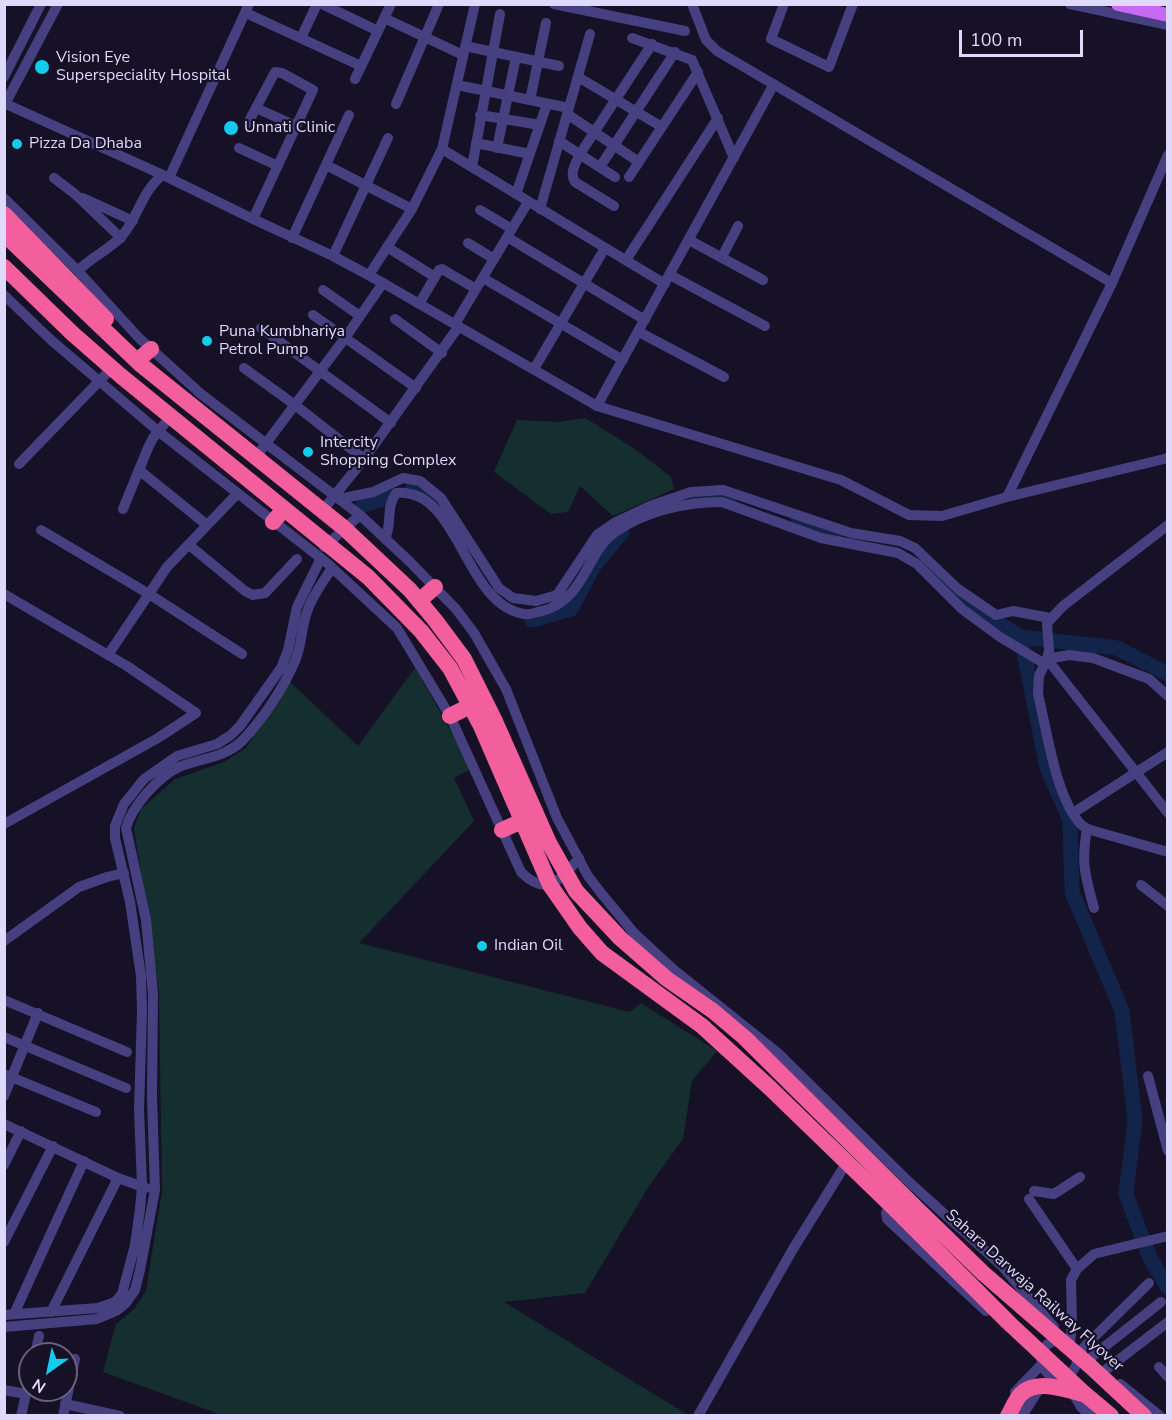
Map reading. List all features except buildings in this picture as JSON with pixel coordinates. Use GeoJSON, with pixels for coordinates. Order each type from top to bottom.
{"type":"FeatureCollection","features":[{"type":"Feature","properties":{"kind":"highway"},"geometry":{"type":"LineString","coordinates":[[4,214],[97,308],[134,351],[223,421],[255,458],[344,528],[419,601],[464,659],[494,719],[549,843],[576,891],[620,938],[667,979],[713,1011],[745,1038],[899,1197]]}},
{"type":"Feature","properties":{"kind":"highway"},"geometry":{"type":"LineString","coordinates":[[4,234],[90,317],[143,358]]}},
{"type":"Feature","properties":{"kind":"highway"},"geometry":{"type":"LineString","coordinates":[[4,267],[112,368],[284,509],[321,552],[368,577],[394,614],[421,631],[450,668],[481,726],[550,885],[580,928],[602,953],[702,1026],[847,1162],[899,1197]]}},
{"type":"Feature","properties":{"kind":"highway"},"geometry":{"type":"LineString","coordinates":[[4,281],[78,349],[79,339]]}},
{"type":"Feature","properties":{"kind":"highway"},"geometry":{"type":"LineString","coordinates":[[273,522],[284,509]]}},
{"type":"Feature","properties":{"kind":"highway"},"geometry":{"type":"LineString","coordinates":[[419,601],[435,586]]}},
{"type":"Feature","properties":{"kind":"highway"},"geometry":{"type":"LineString","coordinates":[[450,716],[470,706]]}},
{"type":"Feature","properties":{"kind":"highway"},"geometry":{"type":"LineString","coordinates":[[502,830],[522,821]]}},
{"type":"Feature","properties":{"kind":"highway","name":"Sahara Darwaja Railway Flyover"},"geometry":{"type":"LineString","coordinates":[[899,1197],[913,1205],[983,1273],[1144,1416]]}},
{"type":"Feature","properties":{"kind":"highway","name":"Sahara Darwaja Railway Flyover"},"geometry":{"type":"LineString","coordinates":[[899,1197],[1010,1323],[1111,1416]]}},
{"type":"Feature","properties":{"kind":"highway"},"geometry":{"type":"LineString","coordinates":[[1008,1416],[1021,1394],[1046,1380],[1086,1395]]}},
{"type":"Feature","properties":{"kind":"main road"},"geometry":{"type":"LineString","coordinates":[[1118,4],[1167,15]]}},
{"type":"Feature","properties":{"kind":"street"},"geometry":{"type":"LineString","coordinates":[[4,76],[41,4]]}},
{"type":"Feature","properties":{"kind":"street"},"geometry":{"type":"LineString","coordinates":[[58,4],[5,105],[166,176],[333,256],[597,406],[841,480],[909,515],[942,516],[1007,497],[1167,458]]}},
{"type":"Feature","properties":{"kind":"street"},"geometry":{"type":"LineString","coordinates":[[301,38],[319,4],[378,31]]}},
{"type":"Feature","properties":{"kind":"street"},"geometry":{"type":"LineString","coordinates":[[356,79],[391,4]]}},
{"type":"Feature","properties":{"kind":"street"},"geometry":{"type":"LineString","coordinates":[[396,104],[439,4]]}},
{"type":"Feature","properties":{"kind":"street"},"geometry":{"type":"LineString","coordinates":[[369,275],[412,209],[442,149],[475,4]]}},
{"type":"Feature","properties":{"kind":"street"},"geometry":{"type":"LineString","coordinates":[[554,4],[685,31]]}},
{"type":"Feature","properties":{"kind":"street"},"geometry":{"type":"LineString","coordinates":[[692,4],[706,40],[711,46],[1112,282]]}},
{"type":"Feature","properties":{"kind":"street"},"geometry":{"type":"LineString","coordinates":[[784,4],[771,39],[829,67],[853,4]]}},
{"type":"Feature","properties":{"kind":"street"},"geometry":{"type":"LineString","coordinates":[[1070,4],[1167,26]]}},
{"type":"Feature","properties":{"kind":"street"},"geometry":{"type":"LineString","coordinates":[[78,271],[89,259],[101,253],[120,237],[133,220],[152,182],[166,176],[248,9],[301,38],[362,66]]}},
{"type":"Feature","properties":{"kind":"street"},"geometry":{"type":"LineString","coordinates":[[472,167],[484,91],[500,14]]}},
{"type":"Feature","properties":{"kind":"street"},"geometry":{"type":"LineString","coordinates":[[384,18],[426,38],[464,50],[493,52],[559,66]]}},
{"type":"Feature","properties":{"kind":"street"},"geometry":{"type":"LineString","coordinates":[[530,100],[546,23]]}},
{"type":"Feature","properties":{"kind":"street"},"geometry":{"type":"LineString","coordinates":[[540,209],[590,34]]}},
{"type":"Feature","properties":{"kind":"street"},"geometry":{"type":"LineString","coordinates":[[632,38],[692,60],[734,158]]}},
{"type":"Feature","properties":{"kind":"street"},"geometry":{"type":"LineString","coordinates":[[614,206],[572,178],[580,154],[652,44]]}},
{"type":"Feature","properties":{"kind":"street"},"geometry":{"type":"LineString","coordinates":[[600,167],[675,52]]}},
{"type":"Feature","properties":{"kind":"street"},"geometry":{"type":"LineString","coordinates":[[498,148],[516,57]]}},
{"type":"Feature","properties":{"kind":"street"},"geometry":{"type":"LineString","coordinates":[[248,123],[275,72],[282,73],[313,90],[253,219]]}},
{"type":"Feature","properties":{"kind":"street"},"geometry":{"type":"LineString","coordinates":[[629,177],[698,72]]}},
{"type":"Feature","properties":{"kind":"street"},"geometry":{"type":"LineString","coordinates":[[578,77],[662,127]]}},
{"type":"Feature","properties":{"kind":"street"},"geometry":{"type":"LineString","coordinates":[[597,406],[774,84]]}},
{"type":"Feature","properties":{"kind":"street"},"geometry":{"type":"LineString","coordinates":[[457,85],[530,100],[568,111],[594,132],[639,162]]}},
{"type":"Feature","properties":{"kind":"street"},"geometry":{"type":"LineString","coordinates":[[516,194],[547,104]]}},
{"type":"Feature","properties":{"kind":"street"},"geometry":{"type":"LineString","coordinates":[[256,108],[296,126]]}},
{"type":"Feature","properties":{"kind":"street"},"geometry":{"type":"LineString","coordinates":[[292,238],[349,115]]}},
{"type":"Feature","properties":{"kind":"street"},"geometry":{"type":"LineString","coordinates":[[480,115],[540,125]]}},
{"type":"Feature","properties":{"kind":"street"},"geometry":{"type":"LineString","coordinates":[[626,260],[718,118]]}},
{"type":"Feature","properties":{"kind":"street"},"geometry":{"type":"LineString","coordinates":[[333,256],[388,138]]}},
{"type":"Feature","properties":{"kind":"street"},"geometry":{"type":"LineString","coordinates":[[559,141],[615,177]]}},
{"type":"Feature","properties":{"kind":"street"},"geometry":{"type":"LineString","coordinates":[[476,143],[530,154]]}},
{"type":"Feature","properties":{"kind":"street"},"geometry":{"type":"LineString","coordinates":[[239,148],[278,166]]}},
{"type":"Feature","properties":{"kind":"street"},"geometry":{"type":"LineString","coordinates":[[442,149],[626,260],[765,326]]}},
{"type":"Feature","properties":{"kind":"street"},"geometry":{"type":"LineString","coordinates":[[1007,497],[1112,282],[1167,155]]}},
{"type":"Feature","properties":{"kind":"street"},"geometry":{"type":"LineString","coordinates":[[326,165],[412,209]]}},
{"type":"Feature","properties":{"kind":"street"},"geometry":{"type":"LineString","coordinates":[[54,178],[75,194],[120,237]]}},
{"type":"Feature","properties":{"kind":"street"},"geometry":{"type":"LineString","coordinates":[[75,194],[133,220]]}},
{"type":"Feature","properties":{"kind":"street"},"geometry":{"type":"LineString","coordinates":[[4,198],[78,271],[143,358]]}},
{"type":"Feature","properties":{"kind":"street"},"geometry":{"type":"LineString","coordinates":[[323,510],[337,498],[442,353],[476,289],[528,202]]}},
{"type":"Feature","properties":{"kind":"street"},"geometry":{"type":"LineString","coordinates":[[480,210],[584,283],[645,320]]}},
{"type":"Feature","properties":{"kind":"street"},"geometry":{"type":"LineString","coordinates":[[722,257],[738,226]]}},
{"type":"Feature","properties":{"kind":"street"},"geometry":{"type":"LineString","coordinates":[[689,240],[764,280]]}},
{"type":"Feature","properties":{"kind":"street"},"geometry":{"type":"LineString","coordinates":[[468,243],[494,259]]}},
{"type":"Feature","properties":{"kind":"street"},"geometry":{"type":"LineString","coordinates":[[387,247],[435,277]]}},
{"type":"Feature","properties":{"kind":"street"},"geometry":{"type":"LineString","coordinates":[[534,369],[605,248]]}},
{"type":"Feature","properties":{"kind":"street"},"geometry":{"type":"LineString","coordinates":[[419,304],[442,269],[476,289]]}},
{"type":"Feature","properties":{"kind":"street"},"geometry":{"type":"LineString","coordinates":[[483,278],[623,360]]}},
{"type":"Feature","properties":{"kind":"street"},"geometry":{"type":"LineString","coordinates":[[255,458],[383,283]]}},
{"type":"Feature","properties":{"kind":"street"},"geometry":{"type":"LineString","coordinates":[[323,290],[360,316]]}},
{"type":"Feature","properties":{"kind":"street"},"geometry":{"type":"LineString","coordinates":[[4,295],[51,340],[158,431],[273,522],[321,552],[332,568],[394,614],[396,628],[450,716],[521,872],[530,882],[550,885],[566,874],[579,858]]}},
{"type":"Feature","properties":{"kind":"street"},"geometry":{"type":"LineString","coordinates":[[313,315],[416,388]]}},
{"type":"Feature","properties":{"kind":"street"},"geometry":{"type":"LineString","coordinates":[[395,319],[442,353]]}},
{"type":"Feature","properties":{"kind":"street"},"geometry":{"type":"LineString","coordinates":[[261,328],[391,423]]}},
{"type":"Feature","properties":{"kind":"street"},"geometry":{"type":"LineString","coordinates":[[639,332],[724,376]]}},
{"type":"Feature","properties":{"kind":"street"},"geometry":{"type":"LineString","coordinates":[[19,464],[112,368]]}},
{"type":"Feature","properties":{"kind":"street"},"geometry":{"type":"LineString","coordinates":[[244,368],[364,459]]}},
{"type":"Feature","properties":{"kind":"street"},"geometry":{"type":"LineString","coordinates":[[123,509],[148,448],[158,431],[171,416]]}},
{"type":"Feature","properties":{"kind":"street"},"geometry":{"type":"LineString","coordinates":[[223,421],[266,443],[360,515],[435,586],[474,633],[506,689],[557,818],[601,893],[634,933],[674,970],[779,1054],[899,1197],[1002,1266],[1050,1321],[1077,1358],[1073,1370],[1063,1376],[1046,1380],[1022,1416]]}},
{"type":"Feature","properties":{"kind":"street"},"geometry":{"type":"LineString","coordinates":[[139,470],[207,525]]}},
{"type":"Feature","properties":{"kind":"street"},"geometry":{"type":"LineString","coordinates":[[337,498],[373,492],[403,478],[420,481],[441,498],[499,588],[513,598],[536,602],[557,595],[597,535],[616,522],[650,506],[691,492],[723,490],[851,533],[900,542],[915,548],[958,589],[996,615],[1013,611],[1048,620]]}},
{"type":"Feature","properties":{"kind":"street"},"geometry":{"type":"LineString","coordinates":[[386,539],[391,527],[389,504],[396,494],[408,492],[426,500],[441,517],[492,596],[507,608],[526,615],[550,609],[568,596],[586,573],[599,550],[613,534],[647,516],[675,507],[722,502],[821,538],[898,553],[917,564],[962,609],[1000,637],[1046,659],[1167,813]]}},
{"type":"Feature","properties":{"kind":"street"},"geometry":{"type":"LineString","coordinates":[[108,655],[167,567],[237,494]]}},
{"type":"Feature","properties":{"kind":"street"},"geometry":{"type":"LineString","coordinates":[[9,1315],[98,1308],[115,1302],[122,1294],[135,1245],[142,1186],[139,1110],[141,976],[130,902],[115,838],[115,826],[124,804],[144,779],[177,756],[217,744],[240,726],[281,668],[288,650],[297,608],[321,552],[360,515]]}},
{"type":"Feature","properties":{"kind":"street"},"geometry":{"type":"LineString","coordinates":[[1167,525],[1048,620],[1046,659],[1039,676],[1038,694],[1055,767],[1064,795],[1078,821],[1087,829],[1167,852]]}},
{"type":"Feature","properties":{"kind":"street"},"geometry":{"type":"LineString","coordinates":[[41,530],[149,594],[242,654]]}},
{"type":"Feature","properties":{"kind":"street"},"geometry":{"type":"LineString","coordinates":[[189,544],[245,591],[253,595],[265,592],[297,559]]}},
{"type":"Feature","properties":{"kind":"street"},"geometry":{"type":"LineString","coordinates":[[4,1327],[97,1319],[116,1311],[126,1303],[135,1290],[155,1190],[152,1097],[153,994],[146,920],[126,828],[129,818],[144,797],[163,778],[178,768],[226,753],[241,742],[265,713],[289,673],[300,645],[307,612],[332,568]]}},
{"type":"Feature","properties":{"kind":"street"},"geometry":{"type":"LineString","coordinates":[[4,594],[108,655],[196,713],[158,738],[4,824]]}},
{"type":"Feature","properties":{"kind":"street"},"geometry":{"type":"LineString","coordinates":[[1046,659],[1069,655],[1093,658],[1149,679],[1167,696]]}},
{"type":"Feature","properties":{"kind":"street"},"geometry":{"type":"LineString","coordinates":[[1073,813],[1167,752]]}},
{"type":"Feature","properties":{"kind":"street"},"geometry":{"type":"LineString","coordinates":[[1087,829],[1083,855],[1094,908]]}},
{"type":"Feature","properties":{"kind":"street"},"geometry":{"type":"LineString","coordinates":[[4,941],[79,887],[124,873]]}},
{"type":"Feature","properties":{"kind":"street"},"geometry":{"type":"LineString","coordinates":[[1141,885],[1167,906]]}},
{"type":"Feature","properties":{"kind":"street"},"geometry":{"type":"LineString","coordinates":[[4,1000],[127,1052]]}},
{"type":"Feature","properties":{"kind":"street"},"geometry":{"type":"LineString","coordinates":[[4,1096],[8,1075],[25,1046],[38,1013]]}},
{"type":"Feature","properties":{"kind":"street"},"geometry":{"type":"LineString","coordinates":[[4,1037],[126,1088]]}},
{"type":"Feature","properties":{"kind":"street"},"geometry":{"type":"LineString","coordinates":[[8,1075],[96,1112]]}},
{"type":"Feature","properties":{"kind":"street"},"geometry":{"type":"LineString","coordinates":[[1148,1076],[1167,1151]]}},
{"type":"Feature","properties":{"kind":"street"},"geometry":{"type":"LineString","coordinates":[[1156,1108],[1167,1103]]}},
{"type":"Feature","properties":{"kind":"street"},"geometry":{"type":"LineString","coordinates":[[4,1124],[118,1178],[155,1190]]}},
{"type":"Feature","properties":{"kind":"street"},"geometry":{"type":"LineString","coordinates":[[4,1165],[21,1131]]}},
{"type":"Feature","properties":{"kind":"street"},"geometry":{"type":"LineString","coordinates":[[4,1242],[53,1146]]}},
{"type":"Feature","properties":{"kind":"street"},"geometry":{"type":"LineString","coordinates":[[9,1315],[84,1161]]}},
{"type":"Feature","properties":{"kind":"street"},"geometry":{"type":"LineString","coordinates":[[698,1416],[793,1249],[847,1162]]}},
{"type":"Feature","properties":{"kind":"street"},"geometry":{"type":"LineString","coordinates":[[1077,1269],[1032,1195],[1054,1194],[1080,1177]]}},
{"type":"Feature","properties":{"kind":"street"},"geometry":{"type":"LineString","coordinates":[[51,1312],[118,1178]]}},
{"type":"Feature","properties":{"kind":"street"},"geometry":{"type":"LineString","coordinates":[[899,1197],[886,1213],[887,1219],[1041,1361],[1046,1380]]}},
{"type":"Feature","properties":{"kind":"street"},"geometry":{"type":"LineString","coordinates":[[1071,1348],[1071,1280],[1077,1269],[1094,1254],[1167,1236]]}},
{"type":"Feature","properties":{"kind":"street"},"geometry":{"type":"LineString","coordinates":[[1071,1348],[1149,1283]]}},
{"type":"Feature","properties":{"kind":"street"},"geometry":{"type":"LineString","coordinates":[[1089,1359],[1161,1302]]}},
{"type":"Feature","properties":{"kind":"street"},"geometry":{"type":"LineString","coordinates":[[1104,1371],[1167,1322]]}},
{"type":"Feature","properties":{"kind":"street"},"geometry":{"type":"LineString","coordinates":[[38,1342],[39,1336]]}},
{"type":"Feature","properties":{"kind":"street"},"geometry":{"type":"LineString","coordinates":[[1001,1416],[1017,1389],[1041,1361],[1044,1348],[1048,1344],[1071,1348],[1089,1359],[1160,1416]]}},
{"type":"Feature","properties":{"kind":"street"},"geometry":{"type":"LineString","coordinates":[[1159,1367],[1167,1377]]}},
{"type":"Feature","properties":{"kind":"street"},"geometry":{"type":"LineString","coordinates":[[1063,1376],[1081,1407],[1091,1416]]}},
{"type":"Feature","properties":{"kind":"street"},"geometry":{"type":"LineString","coordinates":[[63,1416],[66,1404],[120,1416]]}},
{"type":"Feature","properties":{"kind":"green space"},"geometry":{"type":"Polygon","coordinates":[[[585,418],[635,449],[671,477],[674,489],[613,516],[580,486],[568,512],[551,514],[494,472],[517,420],[560,422],[585,418]]]}},
{"type":"Feature","properties":{"kind":"green space"},"geometry":{"type":"Polygon","coordinates":[[[415,668],[472,768],[454,778],[474,821],[359,943],[630,1012],[641,1003],[717,1051],[692,1081],[683,1139],[649,1186],[585,1293],[504,1302],[688,1415],[222,1415],[103,1372],[116,1324],[134,1309],[146,1291],[162,1191],[159,992],[134,828],[141,809],[175,779],[224,762],[246,748],[289,681],[358,746],[415,668]]]}},
{"type":"Feature","properties":{"kind":"waterway"},"geometry":{"type":"LineString","coordinates":[[412,489],[434,496],[441,507]]}},
{"type":"Feature","properties":{"kind":"waterway"},"geometry":{"type":"LineString","coordinates":[[697,495],[731,496]]}},
{"type":"Feature","properties":{"kind":"waterway"},"geometry":{"type":"LineString","coordinates":[[363,505],[388,497]]}},
{"type":"Feature","properties":{"kind":"waterway"},"geometry":{"type":"LineString","coordinates":[[798,519],[812,526],[838,531]]}},
{"type":"Feature","properties":{"kind":"waterway"},"geometry":{"type":"LineString","coordinates":[[532,620],[571,609],[594,566],[622,532]]}},
{"type":"Feature","properties":{"kind":"waterway"},"geometry":{"type":"LineString","coordinates":[[925,563],[954,595],[1021,637],[1117,648],[1168,674]]}},
{"type":"Feature","properties":{"kind":"waterway"},"geometry":{"type":"LineString","coordinates":[[1021,637],[1047,768],[1070,820],[1072,892],[1122,1011],[1135,1120],[1126,1194],[1150,1258],[1168,1288]]}},
{"type":"Feature","properties":{"kind":"place","name":"Vision Eye Superspeciality Hospital"},"geometry":{"type":"Point","coordinates":[42,67]}},
{"type":"Feature","properties":{"kind":"place","name":"Unnati Clinic"},"geometry":{"type":"Point","coordinates":[231,128]}},
{"type":"Feature","properties":{"kind":"place","name":"Pizza Da Dhaba"},"geometry":{"type":"Point","coordinates":[17,144]}},
{"type":"Feature","properties":{"kind":"place","name":"Puna Kumbhariya Petrol Pump"},"geometry":{"type":"Point","coordinates":[207,341]}},
{"type":"Feature","properties":{"kind":"place","name":"Intercity Shopping Complex"},"geometry":{"type":"Point","coordinates":[308,452]}},
{"type":"Feature","properties":{"kind":"place","name":"Indian Oil"},"geometry":{"type":"Point","coordinates":[482,946]}}]}
